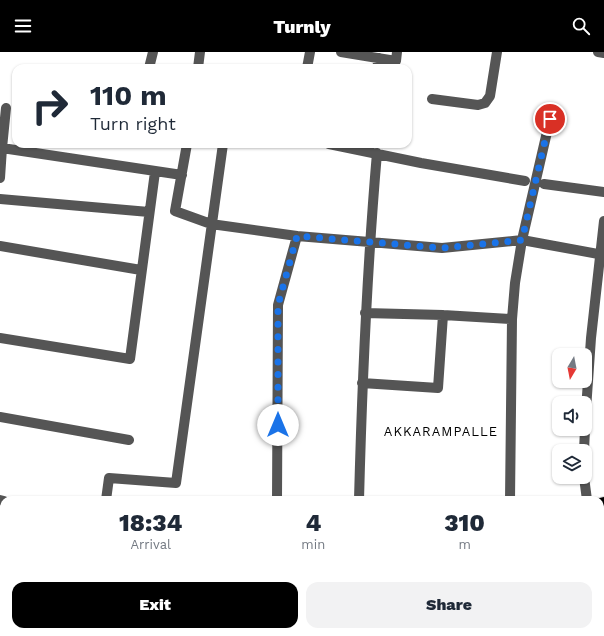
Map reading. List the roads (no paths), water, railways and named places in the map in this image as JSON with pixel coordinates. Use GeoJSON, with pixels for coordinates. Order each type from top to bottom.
{"type":"FeatureCollection","features":[{"type":"Feature","properties":{"kind":"street"},"geometry":{"type":"LineString","coordinates":[[150,64],[153,52]]}},
{"type":"Feature","properties":{"kind":"street"},"geometry":{"type":"LineString","coordinates":[[198,64],[200,52]]}},
{"type":"Feature","properties":{"kind":"street"},"geometry":{"type":"LineString","coordinates":[[308,64],[310,52]]}},
{"type":"Feature","properties":{"kind":"street"},"geometry":{"type":"LineString","coordinates":[[341,52],[378,63],[396,61],[397,52]]}},
{"type":"Feature","properties":{"kind":"street"},"geometry":{"type":"LineString","coordinates":[[432,99],[478,105],[485,103],[490,96],[497,52]]}},
{"type":"Feature","properties":{"kind":"street"},"geometry":{"type":"LineString","coordinates":[[598,52],[604,53]]}},
{"type":"Feature","properties":{"kind":"street"},"geometry":{"type":"LineString","coordinates":[[0,178],[7,108]]}},
{"type":"Feature","properties":{"kind":"street"},"geometry":{"type":"LineString","coordinates":[[510,496],[512,319],[515,283],[522,240],[550,119]]}},
{"type":"Feature","properties":{"kind":"street"},"geometry":{"type":"LineString","coordinates":[[2,148],[182,175]]}},
{"type":"Feature","properties":{"kind":"street"},"geometry":{"type":"LineString","coordinates":[[186,148],[175,211],[211,224],[297,236],[442,248],[522,240],[602,254]]}},
{"type":"Feature","properties":{"kind":"street"},"geometry":{"type":"LineString","coordinates":[[107,496],[109,478],[176,483],[221,148]]}},
{"type":"Feature","properties":{"kind":"street"},"geometry":{"type":"LineString","coordinates":[[366,148],[377,154],[525,181]]}},
{"type":"Feature","properties":{"kind":"street"},"geometry":{"type":"LineString","coordinates":[[359,496],[365,314],[369,243],[377,154]]}},
{"type":"Feature","properties":{"kind":"street"},"geometry":{"type":"LineString","coordinates":[[0,338],[130,359],[155,172]]}},
{"type":"Feature","properties":{"kind":"street"},"geometry":{"type":"LineString","coordinates":[[544,184],[604,192]]}},
{"type":"Feature","properties":{"kind":"street"},"geometry":{"type":"LineString","coordinates":[[0,199],[149,212]]}},
{"type":"Feature","properties":{"kind":"street"},"geometry":{"type":"LineString","coordinates":[[588,396],[604,221]]}},
{"type":"Feature","properties":{"kind":"street"},"geometry":{"type":"LineString","coordinates":[[277,496],[278,305],[297,236]]}},
{"type":"Feature","properties":{"kind":"street"},"geometry":{"type":"LineString","coordinates":[[0,246],[141,270]]}},
{"type":"Feature","properties":{"kind":"street"},"geometry":{"type":"LineString","coordinates":[[365,314],[443,315],[512,319]]}},
{"type":"Feature","properties":{"kind":"street"},"geometry":{"type":"LineString","coordinates":[[362,383],[438,388],[443,315]]}},
{"type":"Feature","properties":{"kind":"street"},"geometry":{"type":"LineString","coordinates":[[0,417],[129,440]]}},
{"type":"Feature","properties":{"kind":"street"},"geometry":{"type":"LineString","coordinates":[[585,484],[586,496]]}},
{"type":"Feature","properties":{"kind":"district","name":"AKKARAMPALLE"},"geometry":{"type":"Point","coordinates":[441,431]}}]}
